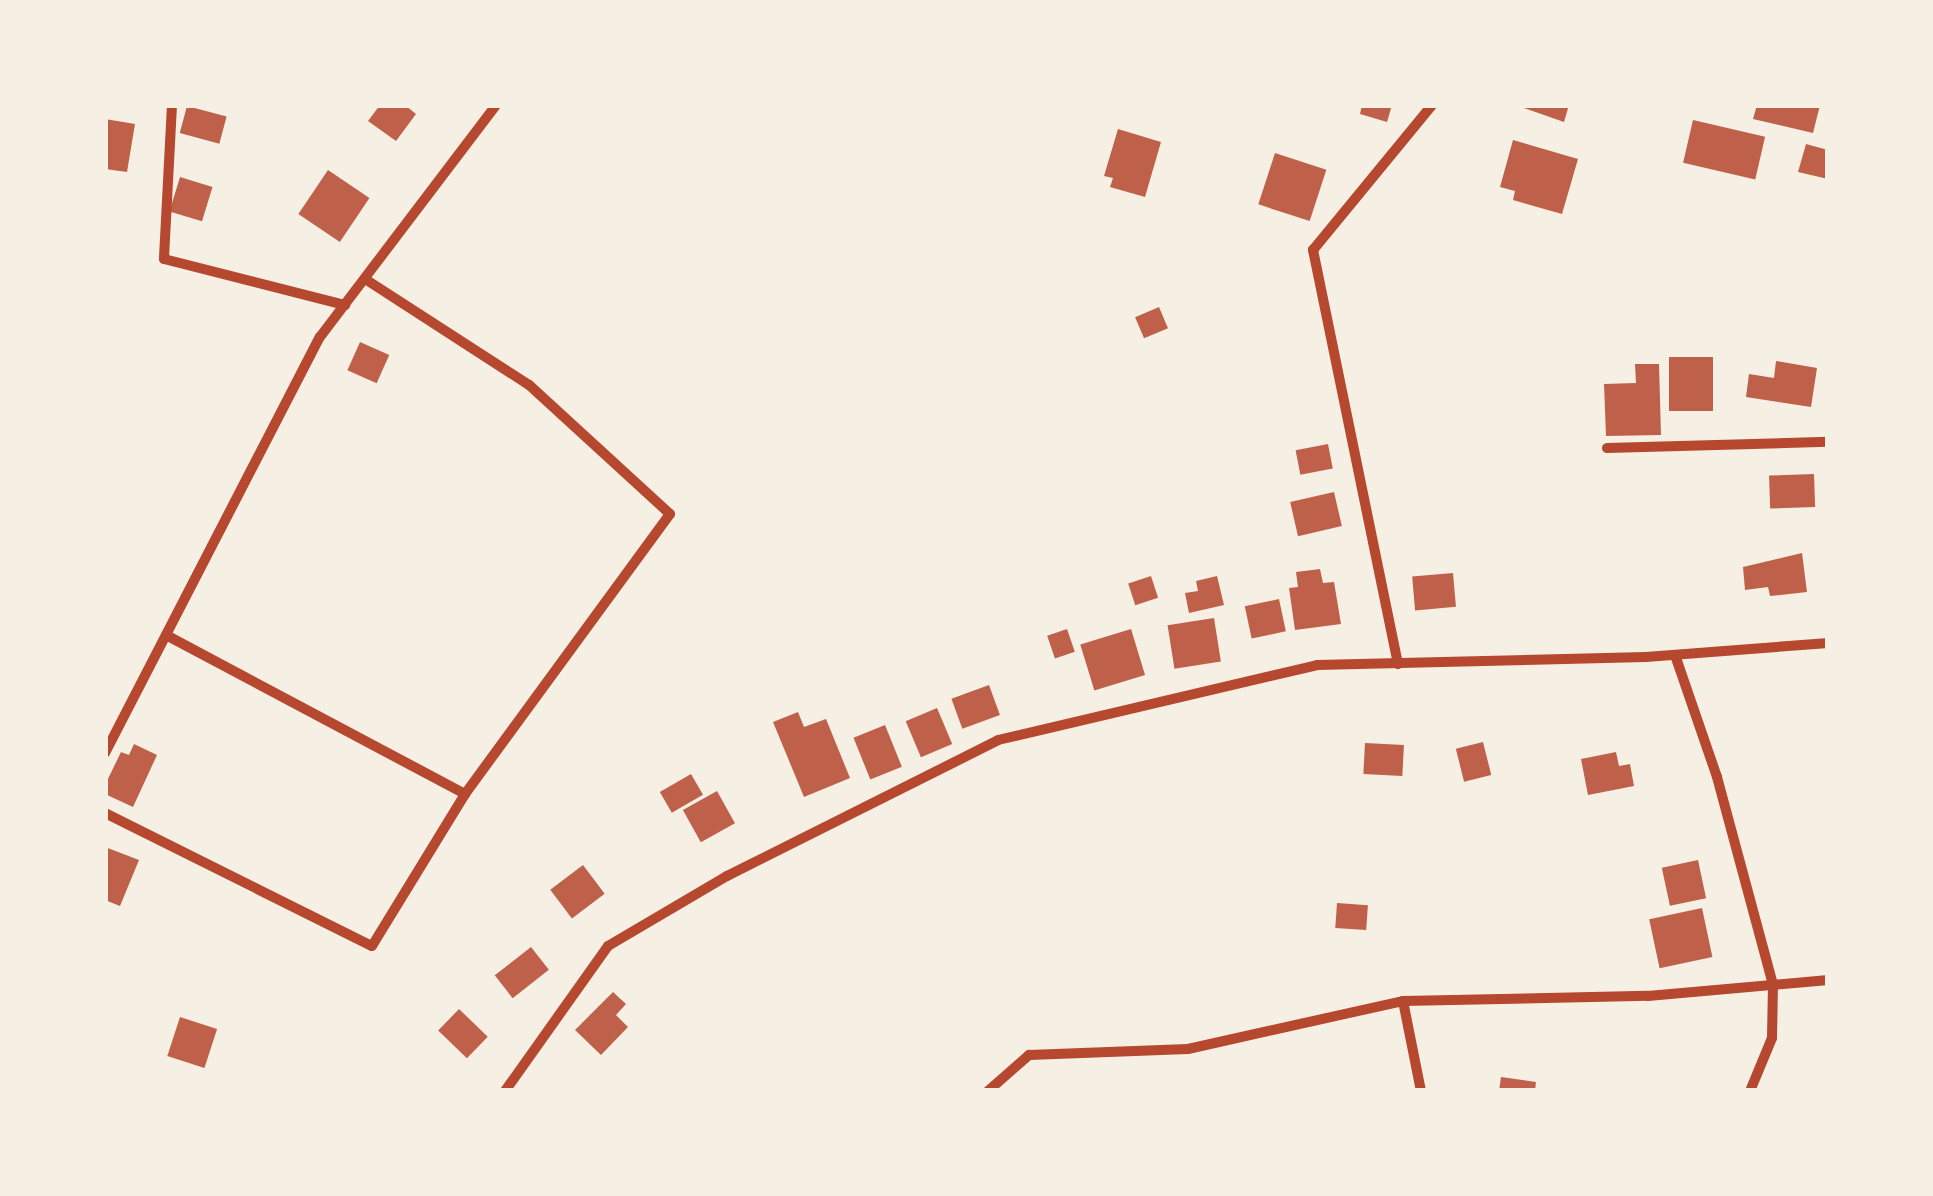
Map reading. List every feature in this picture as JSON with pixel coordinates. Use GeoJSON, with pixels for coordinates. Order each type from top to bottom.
{"type":"FeatureCollection","features":[{"type":"Feature","properties":{"kind":"street"},"geometry":{"type":"LineString","coordinates":[[172,105],[164,260],[344,306]]}},
{"type":"Feature","properties":{"kind":"street"},"geometry":{"type":"LineString","coordinates":[[105,752],[320,338],[496,105]]}},
{"type":"Feature","properties":{"kind":"street"},"geometry":{"type":"LineString","coordinates":[[1398,664],[1314,250],[1432,105]]}},
{"type":"Feature","properties":{"kind":"street"},"geometry":{"type":"LineString","coordinates":[[105,813],[372,946],[466,794],[670,514],[529,385],[365,279]]}},
{"type":"Feature","properties":{"kind":"street"},"geometry":{"type":"LineString","coordinates":[[1607,448],[1828,442]]}},
{"type":"Feature","properties":{"kind":"street"},"geometry":{"type":"LineString","coordinates":[[166,635],[466,794]]}},
{"type":"Feature","properties":{"kind":"street"},"geometry":{"type":"LineString","coordinates":[[505,1091],[608,946],[728,876],[998,740],[1316,665],[1675,655],[1828,643]]}},
{"type":"Feature","properties":{"kind":"street"},"geometry":{"type":"LineString","coordinates":[[1675,655],[1717,776],[1773,985],[1772,1038],[1750,1091]]}},
{"type":"Feature","properties":{"kind":"street"},"geometry":{"type":"LineString","coordinates":[[988,1091],[1029,1055],[1188,1048],[1404,1001],[1648,996],[1828,980]]}},
{"type":"Feature","properties":{"kind":"street"},"geometry":{"type":"LineString","coordinates":[[1404,1001],[1422,1091]]}},
{"type":"Feature","properties":{"kind":"building"},"geometry":{"type":"Polygon","coordinates":[[[380,105],[405,105],[416,114],[396,141],[368,121],[380,105]]]}},
{"type":"Feature","properties":{"kind":"building"},"geometry":{"type":"Polygon","coordinates":[[[1362,105],[1392,105],[1387,122],[1360,114],[1362,105]]]}},
{"type":"Feature","properties":{"kind":"building"},"geometry":{"type":"Polygon","coordinates":[[[1515,105],[1569,105],[1564,122],[1515,105]]]}},
{"type":"Feature","properties":{"kind":"building"},"geometry":{"type":"Polygon","coordinates":[[[1757,105],[1820,105],[1813,133],[1753,119],[1757,105]]]}},
{"type":"Feature","properties":{"kind":"building"},"geometry":{"type":"Polygon","coordinates":[[[187,106],[227,117],[219,144],[180,133],[187,106]]]}},
{"type":"Feature","properties":{"kind":"building"},"geometry":{"type":"Polygon","coordinates":[[[105,119],[135,124],[127,172],[105,169],[105,119]]]}},
{"type":"Feature","properties":{"kind":"building"},"geometry":{"type":"Polygon","coordinates":[[[1693,120],[1765,137],[1755,180],[1683,163],[1693,120]]]}},
{"type":"Feature","properties":{"kind":"building"},"geometry":{"type":"Polygon","coordinates":[[[1118,129],[1161,142],[1145,197],[1110,187],[1113,178],[1104,176],[1118,129]]]}},
{"type":"Feature","properties":{"kind":"building"},"geometry":{"type":"Polygon","coordinates":[[[1513,140],[1578,159],[1562,214],[1513,200],[1515,191],[1500,187],[1513,140]]]}},
{"type":"Feature","properties":{"kind":"building"},"geometry":{"type":"Polygon","coordinates":[[[1806,144],[1828,150],[1828,179],[1798,172],[1806,144]]]}},
{"type":"Feature","properties":{"kind":"building"},"geometry":{"type":"Polygon","coordinates":[[[1275,153],[1326,170],[1310,221],[1258,204],[1275,153]]]}},
{"type":"Feature","properties":{"kind":"building"},"geometry":{"type":"Polygon","coordinates":[[[328,170],[369,198],[340,242],[298,214],[328,170]]]}},
{"type":"Feature","properties":{"kind":"building"},"geometry":{"type":"Polygon","coordinates":[[[180,177],[213,187],[202,221],[169,211],[180,177]]]}},
{"type":"Feature","properties":{"kind":"building"},"geometry":{"type":"Polygon","coordinates":[[[1159,307],[1168,328],[1144,338],[1135,317],[1159,307]]]}},
{"type":"Feature","properties":{"kind":"building"},"geometry":{"type":"Polygon","coordinates":[[[360,342],[389,355],[377,383],[347,370],[360,342]]]}},
{"type":"Feature","properties":{"kind":"building"},"geometry":{"type":"Polygon","coordinates":[[[1669,357],[1713,357],[1713,411],[1669,411],[1669,357]]]}},
{"type":"Feature","properties":{"kind":"building"},"geometry":{"type":"Polygon","coordinates":[[[1776,361],[1817,368],[1811,407],[1746,397],[1749,374],[1774,378],[1776,361]]]}},
{"type":"Feature","properties":{"kind":"building"},"geometry":{"type":"Polygon","coordinates":[[[1635,364],[1659,364],[1661,435],[1606,436],[1604,384],[1636,383],[1635,364]]]}},
{"type":"Feature","properties":{"kind":"building"},"geometry":{"type":"Polygon","coordinates":[[[1328,444],[1333,469],[1300,475],[1296,450],[1328,444]]]}},
{"type":"Feature","properties":{"kind":"building"},"geometry":{"type":"Polygon","coordinates":[[[1814,474],[1815,507],[1770,509],[1769,476],[1814,474]]]}},
{"type":"Feature","properties":{"kind":"building"},"geometry":{"type":"Polygon","coordinates":[[[1334,492],[1342,526],[1298,536],[1290,502],[1334,492]]]}},
{"type":"Feature","properties":{"kind":"building"},"geometry":{"type":"Polygon","coordinates":[[[1802,553],[1807,592],[1770,596],[1768,587],[1745,590],[1743,567],[1802,553]]]}},
{"type":"Feature","properties":{"kind":"building"},"geometry":{"type":"Polygon","coordinates":[[[1320,569],[1323,583],[1334,582],[1341,624],[1295,630],[1289,588],[1298,587],[1296,572],[1320,569]]]}},
{"type":"Feature","properties":{"kind":"building"},"geometry":{"type":"Polygon","coordinates":[[[1453,573],[1456,607],[1415,610],[1412,577],[1453,573]]]}},
{"type":"Feature","properties":{"kind":"building"},"geometry":{"type":"Polygon","coordinates":[[[1151,576],[1158,598],[1135,605],[1128,583],[1151,576]]]}},
{"type":"Feature","properties":{"kind":"building"},"geometry":{"type":"Polygon","coordinates":[[[1217,576],[1224,605],[1189,613],[1185,593],[1198,591],[1196,581],[1217,576]]]}},
{"type":"Feature","properties":{"kind":"building"},"geometry":{"type":"Polygon","coordinates":[[[1279,599],[1286,631],[1252,639],[1245,606],[1279,599]]]}},
{"type":"Feature","properties":{"kind":"building"},"geometry":{"type":"Polygon","coordinates":[[[1214,618],[1221,661],[1174,669],[1168,625],[1214,618]]]}},
{"type":"Feature","properties":{"kind":"building"},"geometry":{"type":"Polygon","coordinates":[[[1067,629],[1075,652],[1055,659],[1047,636],[1067,629]]]}},
{"type":"Feature","properties":{"kind":"building"},"geometry":{"type":"Polygon","coordinates":[[[1131,629],[1145,675],[1094,690],[1080,644],[1131,629]]]}},
{"type":"Feature","properties":{"kind":"building"},"geometry":{"type":"Polygon","coordinates":[[[989,685],[1000,715],[962,729],[951,699],[989,685]]]}},
{"type":"Feature","properties":{"kind":"building"},"geometry":{"type":"Polygon","coordinates":[[[937,708],[952,744],[921,757],[906,721],[937,708]]]}},
{"type":"Feature","properties":{"kind":"building"},"geometry":{"type":"Polygon","coordinates":[[[798,712],[804,727],[826,719],[850,778],[804,797],[773,722],[798,712]]]}},
{"type":"Feature","properties":{"kind":"building"},"geometry":{"type":"Polygon","coordinates":[[[885,725],[902,767],[870,779],[853,738],[885,725]]]}},
{"type":"Feature","properties":{"kind":"building"},"geometry":{"type":"Polygon","coordinates":[[[1483,742],[1491,775],[1464,782],[1456,749],[1483,742]]]}},
{"type":"Feature","properties":{"kind":"building"},"geometry":{"type":"Polygon","coordinates":[[[1365,743],[1404,745],[1402,776],[1363,774],[1365,743]]]}},
{"type":"Feature","properties":{"kind":"building"},"geometry":{"type":"Polygon","coordinates":[[[134,744],[157,755],[133,807],[105,794],[105,785],[121,752],[129,755],[134,744]]]}},
{"type":"Feature","properties":{"kind":"building"},"geometry":{"type":"Polygon","coordinates":[[[1616,752],[1619,766],[1630,764],[1634,786],[1588,795],[1581,759],[1616,752]]]}},
{"type":"Feature","properties":{"kind":"building"},"geometry":{"type":"Polygon","coordinates":[[[691,774],[703,795],[672,813],[660,792],[691,774]]]}},
{"type":"Feature","properties":{"kind":"building"},"geometry":{"type":"Polygon","coordinates":[[[717,791],[735,823],[701,842],[683,810],[717,791]]]}},
{"type":"Feature","properties":{"kind":"building"},"geometry":{"type":"Polygon","coordinates":[[[105,847],[139,860],[120,906],[105,900],[105,847]]]}},
{"type":"Feature","properties":{"kind":"building"},"geometry":{"type":"Polygon","coordinates":[[[1698,860],[1706,898],[1670,906],[1662,868],[1698,860]]]}},
{"type":"Feature","properties":{"kind":"building"},"geometry":{"type":"Polygon","coordinates":[[[583,865],[605,894],[572,918],[550,890],[583,865]]]}},
{"type":"Feature","properties":{"kind":"building"},"geometry":{"type":"Polygon","coordinates":[[[1337,903],[1368,905],[1366,930],[1335,928],[1337,903]]]}},
{"type":"Feature","properties":{"kind":"building"},"geometry":{"type":"Polygon","coordinates":[[[1702,908],[1712,957],[1660,968],[1649,919],[1702,908]]]}},
{"type":"Feature","properties":{"kind":"building"},"geometry":{"type":"Polygon","coordinates":[[[531,947],[549,970],[513,998],[495,975],[531,947]]]}},
{"type":"Feature","properties":{"kind":"building"},"geometry":{"type":"Polygon","coordinates":[[[613,992],[626,1004],[616,1015],[628,1027],[601,1055],[575,1030],[613,992]]]}},
{"type":"Feature","properties":{"kind":"building"},"geometry":{"type":"Polygon","coordinates":[[[459,1009],[488,1037],[467,1058],[438,1031],[459,1009]]]}},
{"type":"Feature","properties":{"kind":"building"},"geometry":{"type":"Polygon","coordinates":[[[180,1017],[217,1029],[204,1068],[167,1056],[180,1017]]]}},
{"type":"Feature","properties":{"kind":"building"},"geometry":{"type":"Polygon","coordinates":[[[1501,1077],[1536,1082],[1535,1091],[1499,1091],[1501,1077]]]}}]}
